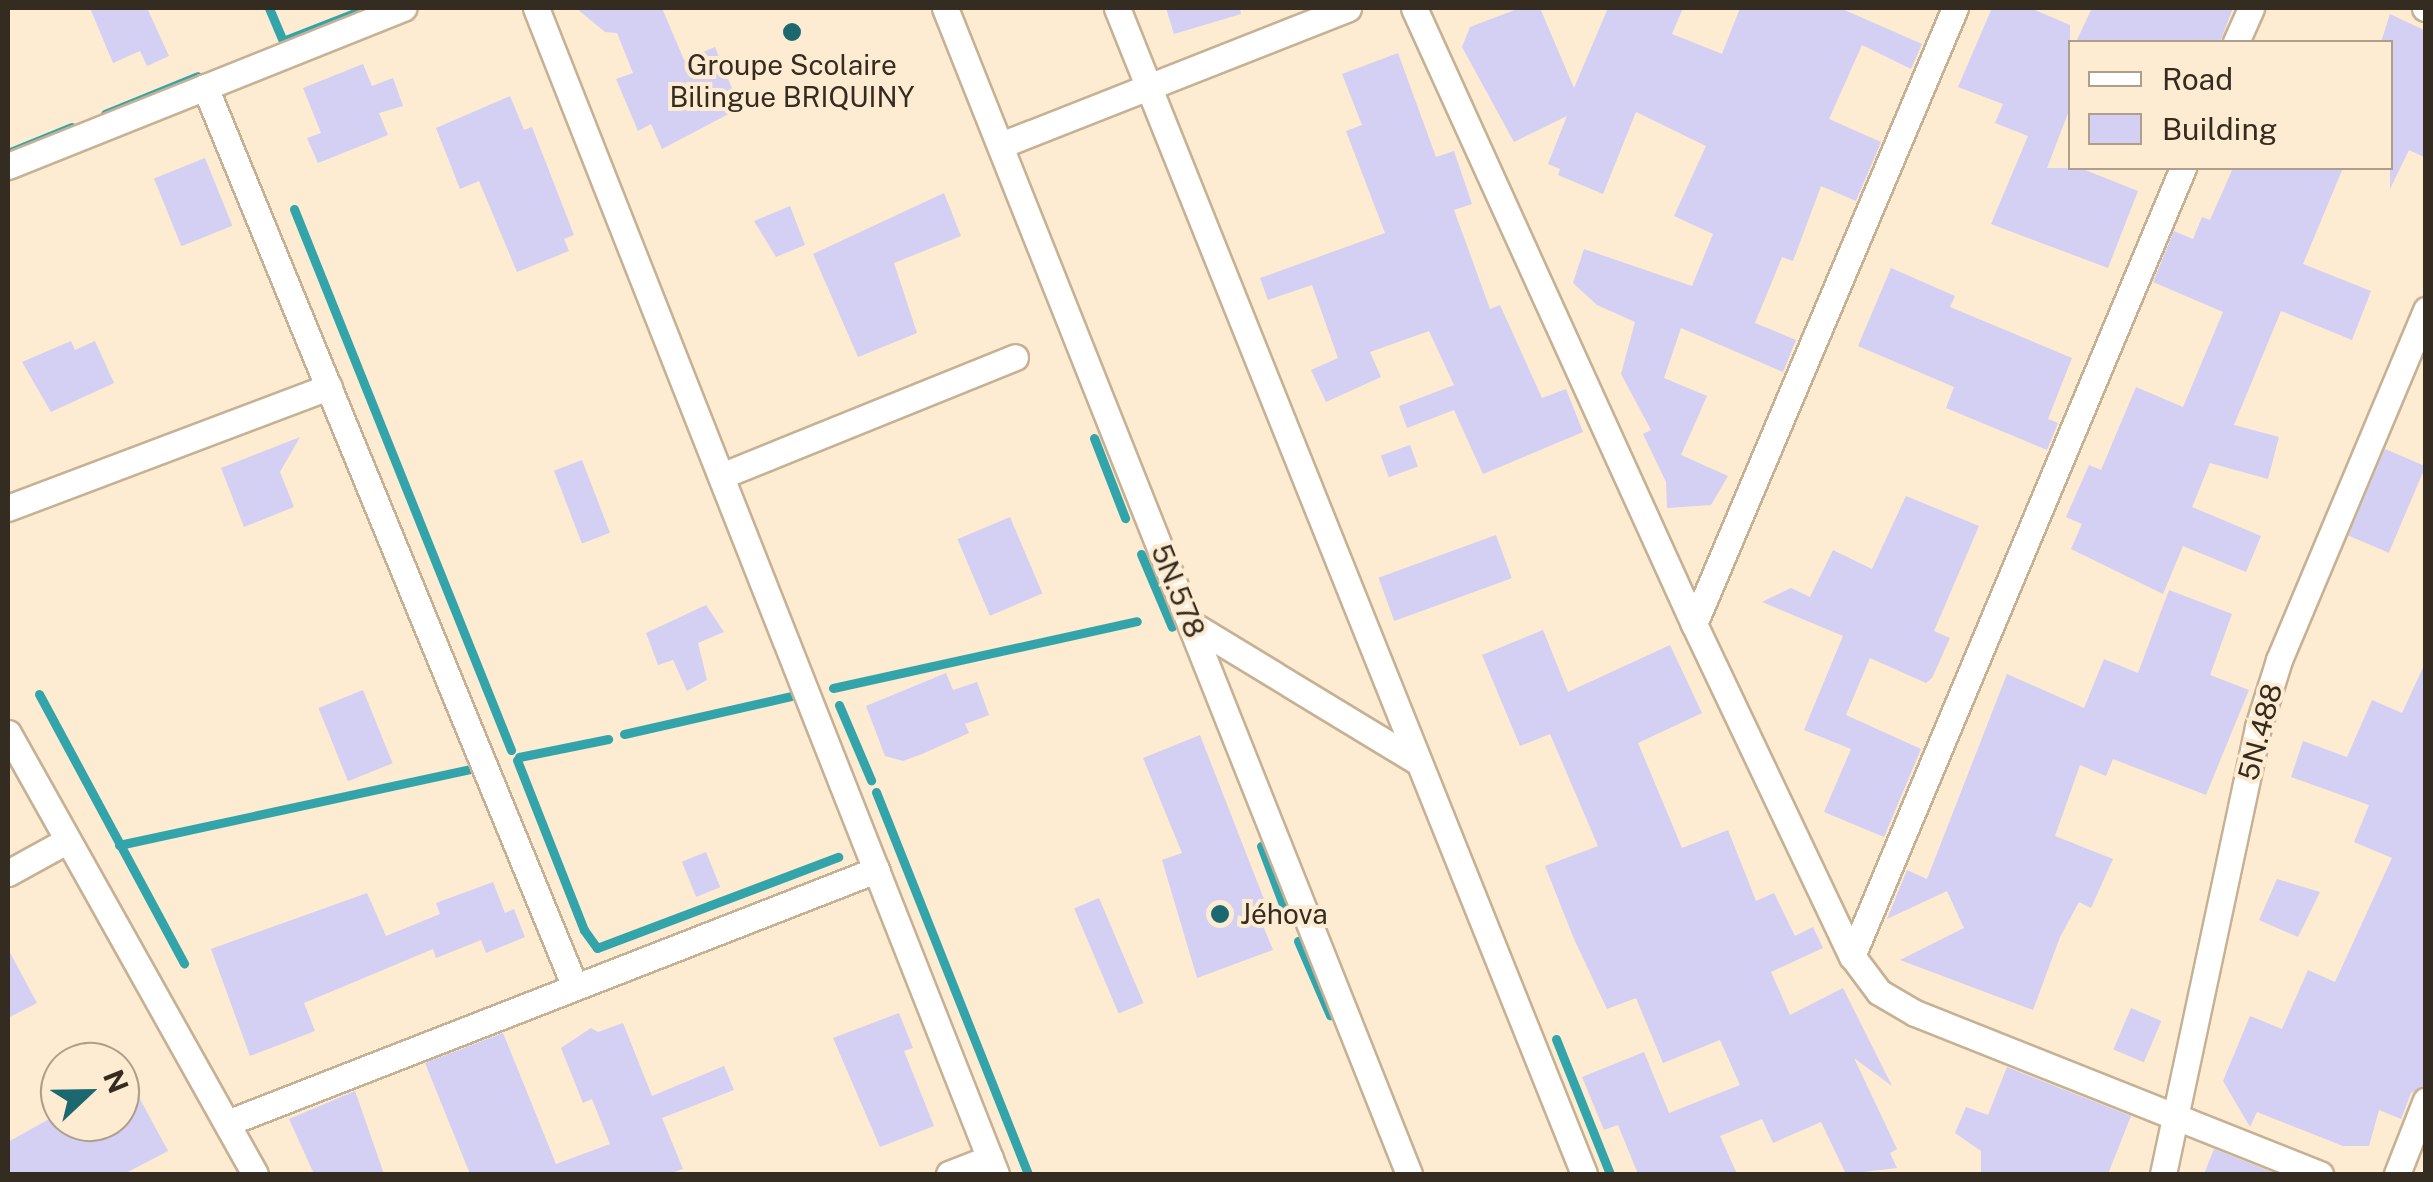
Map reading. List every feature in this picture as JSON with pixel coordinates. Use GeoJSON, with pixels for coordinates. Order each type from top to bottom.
{"type":"FeatureCollection","features":[{"type":"Feature","properties":{"kind":"street"},"geometry":{"type":"LineString","coordinates":[[8,166],[404,8]]}},
{"type":"Feature","properties":{"kind":"street"},"geometry":{"type":"LineString","coordinates":[[536,8],[993,1166],[949,1174]]}},
{"type":"Feature","properties":{"kind":"street","name":"5N.578"},"geometry":{"type":"LineString","coordinates":[[945,8],[1409,1174]]}},
{"type":"Feature","properties":{"kind":"street"},"geometry":{"type":"LineString","coordinates":[[1118,8],[1584,1174]]}},
{"type":"Feature","properties":{"kind":"street"},"geometry":{"type":"LineString","coordinates":[[1001,145],[1348,8]]}},
{"type":"Feature","properties":{"kind":"street"},"geometry":{"type":"LineString","coordinates":[[1414,8],[1694,624],[1852,956],[1879,992],[1915,1013],[2320,1174]]}},
{"type":"Feature","properties":{"kind":"street"},"geometry":{"type":"LineString","coordinates":[[1694,624],[1954,8]]}},
{"type":"Feature","properties":{"kind":"street"},"geometry":{"type":"LineString","coordinates":[[2237,40],[2251,8]]}},
{"type":"Feature","properties":{"kind":"street"},"geometry":{"type":"LineString","coordinates":[[206,87],[575,987]]}},
{"type":"Feature","properties":{"kind":"street"},"geometry":{"type":"LineString","coordinates":[[1852,956],[2183,170]]}},
{"type":"Feature","properties":{"kind":"street","name":"5N.488"},"geometry":{"type":"LineString","coordinates":[[2163,1174],[2258,727],[2280,660],[2426,310]]}},
{"type":"Feature","properties":{"kind":"street"},"geometry":{"type":"LineString","coordinates":[[720,476],[1014,356]]}},
{"type":"Feature","properties":{"kind":"street"},"geometry":{"type":"LineString","coordinates":[[8,508],[329,387]]}},
{"type":"Feature","properties":{"kind":"street"},"geometry":{"type":"LineString","coordinates":[[1191,624],[1418,762]]}},
{"type":"Feature","properties":{"kind":"street"},"geometry":{"type":"LineString","coordinates":[[8,733],[256,1174]]}},
{"type":"Feature","properties":{"kind":"street"},"geometry":{"type":"LineString","coordinates":[[8,873],[68,840]]}},
{"type":"Feature","properties":{"kind":"street"},"geometry":{"type":"LineString","coordinates":[[227,1122],[876,870]]}},
{"type":"Feature","properties":{"kind":"street"},"geometry":{"type":"LineString","coordinates":[[2397,1174],[2426,1100]]}},
{"type":"Feature","properties":{"kind":"building"},"geometry":{"type":"Polygon","coordinates":[[[90,8],[147,8],[169,56],[147,66],[140,51],[113,63],[90,8]]]}},
{"type":"Feature","properties":{"kind":"building"},"geometry":{"type":"Polygon","coordinates":[[[576,8],[662,8],[684,60],[715,47],[740,108],[662,149],[651,124],[638,131],[616,79],[633,73],[617,33],[605,32],[576,8]]]}},
{"type":"Feature","properties":{"kind":"building"},"geometry":{"type":"Polygon","coordinates":[[[1166,8],[1240,8],[1241,14],[1174,34],[1166,8]]]}},
{"type":"Feature","properties":{"kind":"building"},"geometry":{"type":"Polygon","coordinates":[[[1520,8],[1540,8],[1574,88],[1608,8],[1683,8],[1672,34],[1722,54],[1740,8],[1840,8],[1922,44],[1911,69],[1862,45],[1829,119],[1881,142],[1856,201],[1821,186],[1793,261],[1782,257],[1755,323],[1796,340],[1783,372],[1681,328],[1664,378],[1707,396],[1681,455],[1728,476],[1711,505],[1667,508],[1666,482],[1643,434],[1651,430],[1621,374],[1635,322],[1597,305],[1573,283],[1584,249],[1692,286],[1713,234],[1674,216],[1706,146],[1636,112],[1603,194],[1558,175],[1560,169],[1548,164],[1567,116],[1514,142],[1462,47],[1470,27],[1520,8]]]}},
{"type":"Feature","properties":{"kind":"building"},"geometry":{"type":"Polygon","coordinates":[[[1992,8],[2030,8],[2070,25],[2068,113],[2047,168],[2085,170],[2138,191],[2108,268],[1991,224],[2028,136],[1995,123],[2003,104],[1958,87],[1992,8]]]}},
{"type":"Feature","properties":{"kind":"building"},"geometry":{"type":"Polygon","coordinates":[[[2092,8],[2233,8],[2221,40],[2077,40],[2092,8]]]}},
{"type":"Feature","properties":{"kind":"building"},"geometry":{"type":"Polygon","coordinates":[[[2390,14],[2426,31],[2426,158],[2409,150],[2390,189],[2393,40],[2382,40],[2390,14]]]}},
{"type":"Feature","properties":{"kind":"building"},"geometry":{"type":"Polygon","coordinates":[[[1398,53],[1436,157],[1454,151],[1472,204],[1454,210],[1490,309],[1500,305],[1542,398],[1566,389],[1583,432],[1483,474],[1454,410],[1407,428],[1399,406],[1454,385],[1429,331],[1370,352],[1381,377],[1326,402],[1311,370],[1338,358],[1312,285],[1268,300],[1260,278],[1385,233],[1346,131],[1362,125],[1342,74],[1398,53]]]}},
{"type":"Feature","properties":{"kind":"building"},"geometry":{"type":"Polygon","coordinates":[[[363,64],[372,86],[393,78],[403,106],[379,113],[388,135],[318,163],[307,138],[321,133],[303,88],[363,64]]]}},
{"type":"Feature","properties":{"kind":"building"},"geometry":{"type":"Polygon","coordinates":[[[510,96],[524,130],[532,127],[574,235],[564,239],[569,251],[517,272],[479,181],[460,189],[436,128],[510,96]]]}},
{"type":"Feature","properties":{"kind":"building"},"geometry":{"type":"Polygon","coordinates":[[[205,158],[232,226],[181,246],[154,179],[205,158]]]}},
{"type":"Feature","properties":{"kind":"building"},"geometry":{"type":"Polygon","coordinates":[[[2232,170],[2342,170],[2303,264],[2371,291],[2352,340],[2281,311],[2234,425],[2279,437],[2268,479],[2210,463],[2192,507],[2261,536],[2246,572],[2183,546],[2163,594],[2071,549],[2082,524],[2066,517],[2089,465],[2101,470],[2136,387],[2183,407],[2223,312],[2153,282],[2174,231],[2193,239],[2202,217],[2210,220],[2232,170]]]}},
{"type":"Feature","properties":{"kind":"building"},"geometry":{"type":"Polygon","coordinates":[[[944,193],[961,236],[894,263],[917,333],[858,357],[813,254],[944,193]]]}},
{"type":"Feature","properties":{"kind":"building"},"geometry":{"type":"Polygon","coordinates":[[[790,206],[805,245],[776,257],[754,221],[790,206]]]}},
{"type":"Feature","properties":{"kind":"building"},"geometry":{"type":"Polygon","coordinates":[[[1891,268],[1955,296],[1950,307],[2072,358],[2048,419],[2058,423],[2047,450],[1946,408],[1954,387],[1858,346],[1891,268]]]}},
{"type":"Feature","properties":{"kind":"building"},"geometry":{"type":"Polygon","coordinates":[[[71,341],[75,350],[95,341],[114,383],[51,412],[22,362],[71,341]]]}},
{"type":"Feature","properties":{"kind":"building"},"geometry":{"type":"Polygon","coordinates":[[[300,437],[280,472],[294,507],[244,527],[221,468],[300,437]]]}},
{"type":"Feature","properties":{"kind":"building"},"geometry":{"type":"Polygon","coordinates":[[[1410,445],[1418,467],[1389,477],[1381,456],[1410,445]]]}},
{"type":"Feature","properties":{"kind":"building"},"geometry":{"type":"Polygon","coordinates":[[[2385,449],[2426,466],[2389,553],[2348,536],[2385,449]]]}},
{"type":"Feature","properties":{"kind":"building"},"geometry":{"type":"Polygon","coordinates":[[[582,460],[610,533],[582,544],[554,471],[582,460]]]}},
{"type":"Feature","properties":{"kind":"building"},"geometry":{"type":"Polygon","coordinates":[[[1906,496],[1979,526],[1934,631],[1950,638],[1932,678],[1926,683],[1870,658],[1846,715],[1921,749],[1884,837],[1824,812],[1851,749],[1804,730],[1843,636],[1762,602],[1791,588],[1810,597],[1833,550],[1872,569],[1906,496]]]}},
{"type":"Feature","properties":{"kind":"building"},"geometry":{"type":"Polygon","coordinates":[[[1010,517],[1042,593],[990,616],[958,539],[1010,517]]]}},
{"type":"Feature","properties":{"kind":"building"},"geometry":{"type":"Polygon","coordinates":[[[1496,535],[1512,578],[1394,621],[1379,578],[1496,535]]]}},
{"type":"Feature","properties":{"kind":"building"},"geometry":{"type":"Polygon","coordinates":[[[2169,590],[2232,614],[2210,675],[2249,690],[2206,795],[2113,759],[2106,776],[2080,765],[2055,836],[2113,859],[2091,908],[2079,902],[2060,937],[2033,1010],[1900,960],[1964,928],[1947,891],[1887,919],[1907,870],[1927,879],[2007,674],[2084,708],[2104,659],[2138,673],[2169,590]]]}},
{"type":"Feature","properties":{"kind":"building"},"geometry":{"type":"Polygon","coordinates":[[[706,605],[724,632],[698,643],[707,680],[687,691],[673,660],[658,665],[646,633],[706,605]]]}},
{"type":"Feature","properties":{"kind":"building"},"geometry":{"type":"Polygon","coordinates":[[[1543,630],[1568,692],[1670,645],[1702,713],[1638,743],[1682,848],[1728,830],[1756,901],[1774,893],[1795,936],[1813,927],[1823,948],[1771,972],[1790,1015],[1843,988],[1892,1086],[1854,1058],[1897,1149],[1890,1153],[1897,1168],[1846,1174],[1821,1122],[1773,1143],[1762,1119],[1720,1136],[1737,1174],[1638,1174],[1618,1125],[1604,1130],[1582,1077],[1644,1052],[1669,1113],[1740,1085],[1720,1040],[1663,1063],[1636,998],[1607,1009],[1574,939],[1545,866],[1598,846],[1550,734],[1520,746],[1482,655],[1543,630]]]}},
{"type":"Feature","properties":{"kind":"building"},"geometry":{"type":"Polygon","coordinates":[[[2426,661],[2426,1084],[2411,1093],[2401,1119],[2379,1110],[2369,1146],[2343,1146],[2257,1112],[2250,1127],[2223,1081],[2250,1016],[2282,1029],[2308,970],[2335,982],[2392,858],[2354,842],[2369,805],[2291,777],[2303,741],[2347,757],[2372,700],[2402,713],[2426,661]]]}},
{"type":"Feature","properties":{"kind":"building"},"geometry":{"type":"Polygon","coordinates":[[[946,673],[953,690],[977,682],[989,715],[965,724],[969,733],[922,754],[903,761],[885,756],[866,706],[946,673]]]}},
{"type":"Feature","properties":{"kind":"building"},"geometry":{"type":"Polygon","coordinates":[[[363,690],[393,763],[348,781],[318,708],[363,690]]]}},
{"type":"Feature","properties":{"kind":"building"},"geometry":{"type":"Polygon","coordinates":[[[1200,735],[1267,907],[1257,911],[1273,950],[1197,978],[1162,860],[1182,853],[1143,758],[1200,735]]]}},
{"type":"Feature","properties":{"kind":"building"},"geometry":{"type":"Polygon","coordinates":[[[706,852],[720,887],[696,897],[682,862],[706,852]]]}},
{"type":"Feature","properties":{"kind":"building"},"geometry":{"type":"Polygon","coordinates":[[[2277,879],[2320,892],[2298,937],[2259,920],[2277,879]]]}},
{"type":"Feature","properties":{"kind":"building"},"geometry":{"type":"Polygon","coordinates":[[[493,882],[505,913],[514,909],[525,937],[486,953],[481,940],[436,958],[433,949],[304,1003],[315,1031],[250,1056],[211,949],[367,893],[386,936],[440,914],[436,903],[493,882]]]}},
{"type":"Feature","properties":{"kind":"building"},"geometry":{"type":"Polygon","coordinates":[[[1099,898],[1144,1003],[1119,1013],[1074,909],[1099,898]]]}},
{"type":"Feature","properties":{"kind":"building"},"geometry":{"type":"Polygon","coordinates":[[[8,949],[37,1003],[8,1018],[8,949]]]}},
{"type":"Feature","properties":{"kind":"building"},"geometry":{"type":"Polygon","coordinates":[[[2131,1008],[2161,1021],[2144,1062],[2113,1049],[2131,1008]]]}},
{"type":"Feature","properties":{"kind":"building"},"geometry":{"type":"Polygon","coordinates":[[[899,1013],[913,1048],[904,1051],[934,1126],[880,1147],[833,1038],[899,1013]]]}},
{"type":"Feature","properties":{"kind":"building"},"geometry":{"type":"Polygon","coordinates":[[[623,1023],[652,1096],[724,1066],[734,1090],[662,1118],[683,1169],[668,1174],[470,1174],[425,1063],[503,1033],[556,1164],[610,1144],[592,1099],[583,1103],[561,1048],[591,1028],[598,1032],[623,1023]]]}},
{"type":"Feature","properties":{"kind":"building"},"geometry":{"type":"Polygon","coordinates":[[[2007,1067],[2131,1116],[2108,1174],[1981,1174],[1981,1151],[1955,1133],[1966,1107],[1988,1115],[2007,1067]]]}},
{"type":"Feature","properties":{"kind":"building"},"geometry":{"type":"Polygon","coordinates":[[[355,1091],[384,1174],[314,1174],[289,1119],[355,1091]]]}},
{"type":"Feature","properties":{"kind":"building"},"geometry":{"type":"Polygon","coordinates":[[[140,1099],[168,1151],[124,1174],[8,1174],[8,1142],[40,1124],[40,1142],[140,1142],[140,1099]]]}},
{"type":"Feature","properties":{"kind":"building"},"geometry":{"type":"Polygon","coordinates":[[[2214,1149],[2277,1174],[2204,1174],[2214,1149]]]}},
{"type":"Feature","properties":{"kind":"waterway"},"geometry":{"type":"LineString","coordinates":[[269,8],[283,41],[367,8]]}},
{"type":"Feature","properties":{"kind":"waterway"},"geometry":{"type":"LineString","coordinates":[[105,114],[198,76]]}},
{"type":"Feature","properties":{"kind":"waterway"},"geometry":{"type":"LineString","coordinates":[[8,153],[72,127]]}},
{"type":"Feature","properties":{"kind":"waterway"},"geometry":{"type":"LineString","coordinates":[[294,209],[511,750]]}},
{"type":"Feature","properties":{"kind":"waterway"},"geometry":{"type":"LineString","coordinates":[[1094,438],[1125,518]]}},
{"type":"Feature","properties":{"kind":"waterway"},"geometry":{"type":"LineString","coordinates":[[1141,554],[1172,627]]}},
{"type":"Feature","properties":{"kind":"waterway"},"geometry":{"type":"LineString","coordinates":[[833,688],[1137,621]]}},
{"type":"Feature","properties":{"kind":"waterway"},"geometry":{"type":"LineString","coordinates":[[39,694],[184,963]]}},
{"type":"Feature","properties":{"kind":"waterway"},"geometry":{"type":"LineString","coordinates":[[624,734],[791,696]]}},
{"type":"Feature","properties":{"kind":"waterway"},"geometry":{"type":"LineString","coordinates":[[839,705],[871,780]]}},
{"type":"Feature","properties":{"kind":"waterway"},"geometry":{"type":"LineString","coordinates":[[519,757],[608,739]]}},
{"type":"Feature","properties":{"kind":"waterway"},"geometry":{"type":"LineString","coordinates":[[517,760],[584,930],[597,948],[838,857]]}},
{"type":"Feature","properties":{"kind":"waterway"},"geometry":{"type":"LineString","coordinates":[[119,845],[476,768]]}},
{"type":"Feature","properties":{"kind":"waterway"},"geometry":{"type":"LineString","coordinates":[[876,792],[1028,1174]]}},
{"type":"Feature","properties":{"kind":"waterway"},"geometry":{"type":"LineString","coordinates":[[1261,846],[1287,915]]}},
{"type":"Feature","properties":{"kind":"waterway"},"geometry":{"type":"LineString","coordinates":[[1298,941],[1330,1015]]}},
{"type":"Feature","properties":{"kind":"waterway"},"geometry":{"type":"LineString","coordinates":[[1556,1039],[1610,1174]]}},
{"type":"Feature","properties":{"kind":"place","name":"Groupe Scolaire Bilingue BRIQUINY"},"geometry":{"type":"Point","coordinates":[792,32]}},
{"type":"Feature","properties":{"kind":"place","name":"Jéhova"},"geometry":{"type":"Point","coordinates":[1220,914]}}]}
